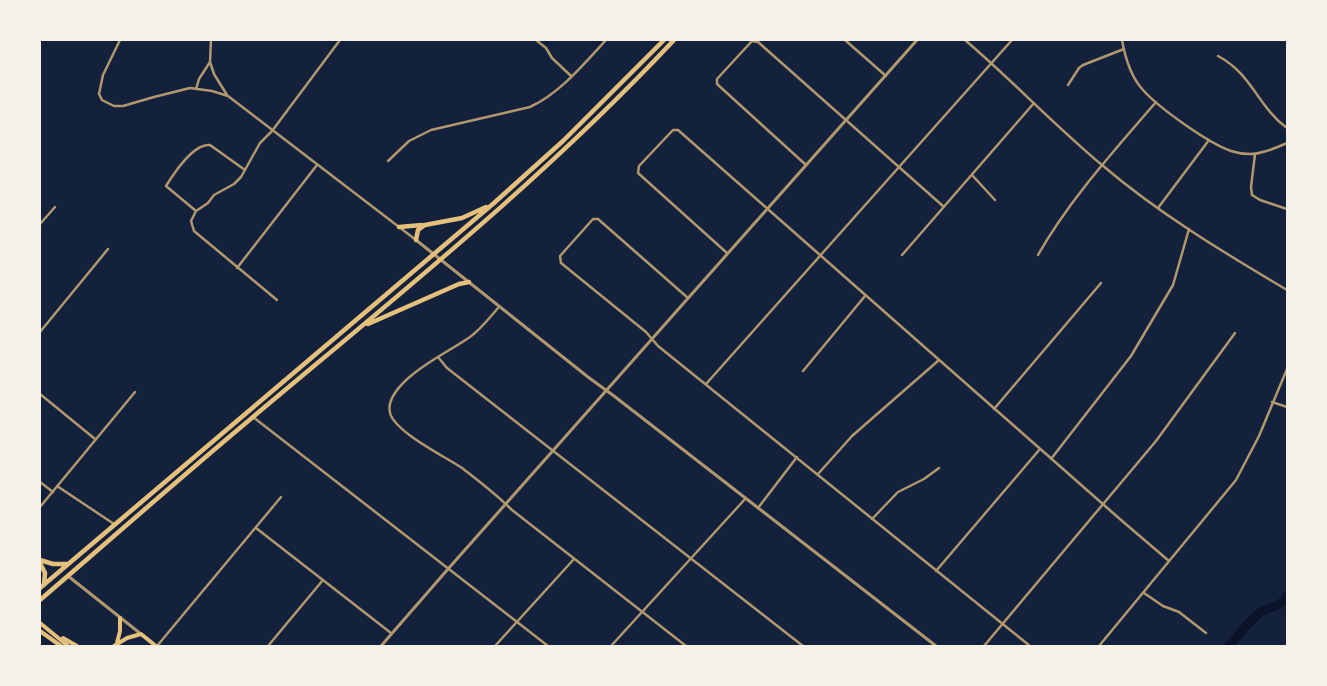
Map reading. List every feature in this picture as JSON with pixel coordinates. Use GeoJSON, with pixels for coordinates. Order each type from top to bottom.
{"type":"FeatureCollection","features":[{"type":"Feature","properties":{"kind":"highway"},"geometry":{"type":"LineString","coordinates":[[42,586],[494,203],[564,141],[664,40]]}},
{"type":"Feature","properties":{"kind":"highway"},"geometry":{"type":"LineString","coordinates":[[40,600],[253,417],[363,326],[554,159],[674,40]]}},
{"type":"Feature","properties":{"kind":"highway"},"geometry":{"type":"LineString","coordinates":[[399,227],[425,225],[462,218],[494,203]]}},
{"type":"Feature","properties":{"kind":"highway"},"geometry":{"type":"LineString","coordinates":[[416,240],[418,230],[425,225]]}},
{"type":"Feature","properties":{"kind":"highway"},"geometry":{"type":"LineString","coordinates":[[363,326],[459,284],[469,282]]}},
{"type":"Feature","properties":{"kind":"highway"},"geometry":{"type":"LineString","coordinates":[[40,562],[68,564]]}},
{"type":"Feature","properties":{"kind":"highway"},"geometry":{"type":"LineString","coordinates":[[40,562],[45,573],[42,586]]}},
{"type":"Feature","properties":{"kind":"main road"},"geometry":{"type":"LineString","coordinates":[[115,645],[120,634],[120,618]]}},
{"type":"Feature","properties":{"kind":"main road"},"geometry":{"type":"LineString","coordinates":[[40,624],[68,646]]}},
{"type":"Feature","properties":{"kind":"main road"},"geometry":{"type":"LineString","coordinates":[[40,631],[60,646]]}},
{"type":"Feature","properties":{"kind":"main road"},"geometry":{"type":"LineString","coordinates":[[53,633],[77,646]]}},
{"type":"Feature","properties":{"kind":"main road"},"geometry":{"type":"LineString","coordinates":[[115,645],[127,638],[141,634],[156,646]]}},
{"type":"Feature","properties":{"kind":"street"},"geometry":{"type":"LineString","coordinates":[[120,40],[101,83],[100,94],[102,100],[114,106],[124,106],[171,92],[196,88],[228,96]]}},
{"type":"Feature","properties":{"kind":"street"},"geometry":{"type":"LineString","coordinates":[[211,40],[210,62],[214,74],[228,96],[416,240],[936,646]]}},
{"type":"Feature","properties":{"kind":"street"},"geometry":{"type":"LineString","coordinates":[[277,300],[236,268],[194,231],[191,221],[196,212],[208,203],[214,195],[234,184],[245,170],[260,143],[272,131],[340,40]]}},
{"type":"Feature","properties":{"kind":"street"},"geometry":{"type":"LineString","coordinates":[[536,40],[546,48],[552,58],[571,76]]}},
{"type":"Feature","properties":{"kind":"street"},"geometry":{"type":"LineString","coordinates":[[388,161],[409,141],[418,136],[450,125],[530,107],[546,98],[562,85],[606,40]]}},
{"type":"Feature","properties":{"kind":"street"},"geometry":{"type":"LineString","coordinates":[[806,165],[717,84],[717,79],[750,42],[754,40],[944,207]]}},
{"type":"Feature","properties":{"kind":"street"},"geometry":{"type":"LineString","coordinates":[[845,40],[886,76]]}},
{"type":"Feature","properties":{"kind":"street"},"geometry":{"type":"LineString","coordinates":[[381,646],[918,40]]}},
{"type":"Feature","properties":{"kind":"street"},"geometry":{"type":"LineString","coordinates":[[965,40],[1102,165],[1158,208],[1212,245],[1287,290]]}},
{"type":"Feature","properties":{"kind":"street"},"geometry":{"type":"LineString","coordinates":[[706,384],[1012,40]]}},
{"type":"Feature","properties":{"kind":"street"},"geometry":{"type":"LineString","coordinates":[[1122,40],[1136,80],[1142,89],[1156,102],[1209,140],[1231,151],[1255,154],[1272,150],[1287,143]]}},
{"type":"Feature","properties":{"kind":"street"},"geometry":{"type":"LineString","coordinates":[[1068,85],[1083,65],[1124,48]]}},
{"type":"Feature","properties":{"kind":"street"},"geometry":{"type":"LineString","coordinates":[[1218,56],[1237,69],[1250,82],[1272,116],[1287,128]]}},
{"type":"Feature","properties":{"kind":"street"},"geometry":{"type":"LineString","coordinates":[[196,88],[199,79],[210,62]]}},
{"type":"Feature","properties":{"kind":"street"},"geometry":{"type":"LineString","coordinates":[[1038,256],[1054,228],[1102,165],[1156,102]]}},
{"type":"Feature","properties":{"kind":"street"},"geometry":{"type":"LineString","coordinates":[[902,255],[1034,103]]}},
{"type":"Feature","properties":{"kind":"street"},"geometry":{"type":"LineString","coordinates":[[727,254],[638,173],[639,166],[670,132],[676,130],[1170,561]]}},
{"type":"Feature","properties":{"kind":"street"},"geometry":{"type":"LineString","coordinates":[[1158,208],[1209,140]]}},
{"type":"Feature","properties":{"kind":"street"},"geometry":{"type":"LineString","coordinates":[[196,212],[166,186],[196,148],[207,144],[245,170]]}},
{"type":"Feature","properties":{"kind":"street"},"geometry":{"type":"LineString","coordinates":[[1255,154],[1251,188],[1252,195],[1260,200],[1287,209]]}},
{"type":"Feature","properties":{"kind":"street"},"geometry":{"type":"LineString","coordinates":[[236,268],[317,165]]}},
{"type":"Feature","properties":{"kind":"street"},"geometry":{"type":"LineString","coordinates":[[972,175],[995,200]]}},
{"type":"Feature","properties":{"kind":"street"},"geometry":{"type":"LineString","coordinates":[[40,224],[55,207]]}},
{"type":"Feature","properties":{"kind":"street"},"geometry":{"type":"LineString","coordinates":[[688,298],[595,218],[562,253],[560,259],[561,263],[658,346],[1030,646]]}},
{"type":"Feature","properties":{"kind":"street"},"geometry":{"type":"LineString","coordinates":[[1051,459],[1131,356],[1173,284],[1189,229]]}},
{"type":"Feature","properties":{"kind":"street"},"geometry":{"type":"LineString","coordinates":[[40,332],[108,249]]}},
{"type":"Feature","properties":{"kind":"street"},"geometry":{"type":"LineString","coordinates":[[994,409],[1101,283]]}},
{"type":"Feature","properties":{"kind":"street"},"geometry":{"type":"LineString","coordinates":[[803,371],[865,296]]}},
{"type":"Feature","properties":{"kind":"street"},"geometry":{"type":"LineString","coordinates":[[499,306],[478,330],[413,374],[398,389],[389,407],[390,415],[395,423],[408,434],[460,467],[500,497],[506,504],[574,559],[686,646]]}},
{"type":"Feature","properties":{"kind":"street"},"geometry":{"type":"LineString","coordinates":[[984,646],[1102,503],[1156,441],[1235,333]]}},
{"type":"Feature","properties":{"kind":"street"},"geometry":{"type":"LineString","coordinates":[[438,358],[447,368],[803,646]]}},
{"type":"Feature","properties":{"kind":"street"},"geometry":{"type":"LineString","coordinates":[[818,474],[852,436],[939,360]]}},
{"type":"Feature","properties":{"kind":"street"},"geometry":{"type":"LineString","coordinates":[[1099,646],[1236,480],[1259,436],[1287,369]]}},
{"type":"Feature","properties":{"kind":"street"},"geometry":{"type":"LineString","coordinates":[[40,507],[135,392]]}},
{"type":"Feature","properties":{"kind":"street"},"geometry":{"type":"LineString","coordinates":[[40,394],[95,439]]}},
{"type":"Feature","properties":{"kind":"street"},"geometry":{"type":"LineString","coordinates":[[1272,402],[1287,407]]}},
{"type":"Feature","properties":{"kind":"street"},"geometry":{"type":"LineString","coordinates":[[253,417],[548,646]]}},
{"type":"Feature","properties":{"kind":"street"},"geometry":{"type":"LineString","coordinates":[[936,571],[1040,449]]}},
{"type":"Feature","properties":{"kind":"street"},"geometry":{"type":"LineString","coordinates":[[758,508],[797,457]]}},
{"type":"Feature","properties":{"kind":"street"},"geometry":{"type":"LineString","coordinates":[[872,519],[898,492],[924,479],[939,468]]}},
{"type":"Feature","properties":{"kind":"street"},"geometry":{"type":"LineString","coordinates":[[40,482],[53,492]]}},
{"type":"Feature","properties":{"kind":"street"},"geometry":{"type":"LineString","coordinates":[[57,486],[116,525]]}},
{"type":"Feature","properties":{"kind":"street"},"geometry":{"type":"LineString","coordinates":[[156,646],[281,497]]}},
{"type":"Feature","properties":{"kind":"street"},"geometry":{"type":"LineString","coordinates":[[611,646],[746,498]]}},
{"type":"Feature","properties":{"kind":"street"},"geometry":{"type":"LineString","coordinates":[[256,528],[391,633]]}},
{"type":"Feature","properties":{"kind":"street"},"geometry":{"type":"LineString","coordinates":[[495,646],[574,559]]}},
{"type":"Feature","properties":{"kind":"street"},"geometry":{"type":"LineString","coordinates":[[68,576],[141,634]]}},
{"type":"Feature","properties":{"kind":"street"},"geometry":{"type":"LineString","coordinates":[[268,646],[323,580]]}},
{"type":"Feature","properties":{"kind":"street"},"geometry":{"type":"LineString","coordinates":[[1144,593],[1163,606],[1179,612],[1206,634]]}},
{"type":"Feature","properties":{"kind":"waterway"},"geometry":{"type":"LineString","coordinates":[[1228,646],[1256,616],[1283,602],[1287,596]]}}]}
